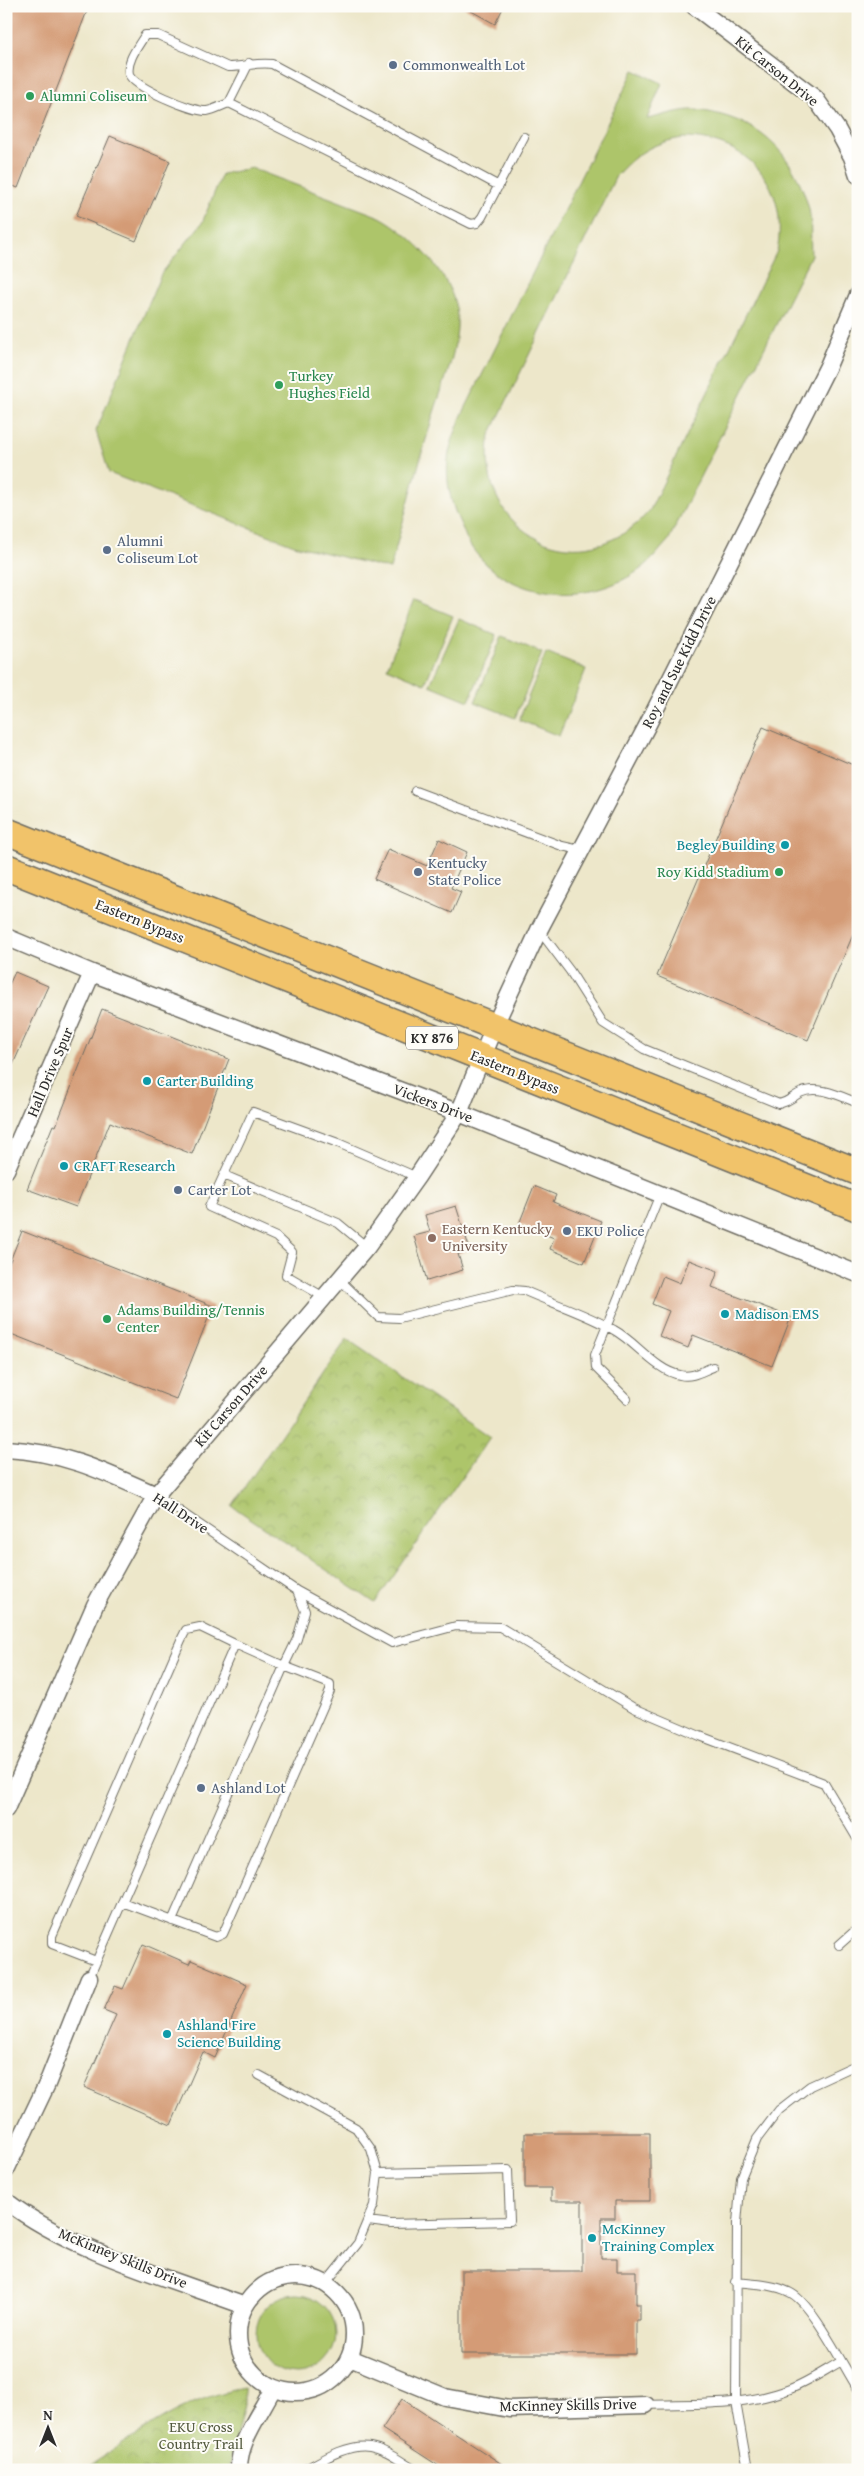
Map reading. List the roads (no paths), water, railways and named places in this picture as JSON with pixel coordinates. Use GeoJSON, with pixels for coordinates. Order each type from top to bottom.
{"type":"FeatureCollection","features":[{"type":"Feature","properties":{"kind":"main road","name":"KY 876"},"geometry":{"type":"LineString","coordinates":[[6,831],[858,1172]]}},
{"type":"Feature","properties":{"kind":"main road","name":"Eastern Bypass"},"geometry":{"type":"LineString","coordinates":[[6,867],[858,1208]]}},
{"type":"Feature","properties":{"kind":"street","name":"Kit Carson Drive"},"geometry":{"type":"LineString","coordinates":[[694,6],[815,98],[838,129],[852,157],[858,175]]}},
{"type":"Feature","properties":{"kind":"street","name":"Roy and Sue Kidd Drive"},"geometry":{"type":"LineString","coordinates":[[494,1027],[539,930],[647,726],[819,383],[858,295]]}},
{"type":"Feature","properties":{"kind":"street","name":"Vickers Drive"},"geometry":{"type":"LineString","coordinates":[[6,937],[92,973],[459,1112],[858,1274]]}},
{"type":"Feature","properties":{"kind":"street","name":"Hall Drive Spur"},"geometry":{"type":"LineString","coordinates":[[6,1170],[92,973]]}},
{"type":"Feature","properties":{"kind":"street","name":"Kit Carson Drive"},"geometry":{"type":"LineString","coordinates":[[6,1809],[95,1605],[156,1496],[367,1247],[417,1177],[459,1112],[494,1027]]}},
{"type":"Feature","properties":{"kind":"street","name":"Hall Drive"},"geometry":{"type":"LineString","coordinates":[[6,1449],[45,1452],[88,1464],[156,1496]]}},
{"type":"Feature","properties":{"kind":"street"},"geometry":{"type":"LineString","coordinates":[[6,2170],[46,2084],[88,1978]]}},
{"type":"Feature","properties":{"kind":"street","name":"McKinney Skills Drive"},"geometry":{"type":"LineString","coordinates":[[6,2201],[30,2219],[107,2255],[245,2306]]}},
{"type":"Feature","properties":{"kind":"street"},"geometry":{"type":"LineString","coordinates":[[283,2277],[307,2277],[325,2284],[337,2293],[350,2312],[355,2335],[350,2358],[336,2377],[318,2389],[295,2393],[273,2388],[254,2376],[242,2357],[237,2335],[238,2324],[245,2306],[262,2286],[283,2277]]}},
{"type":"Feature","properties":{"kind":"street","name":"McKinney Skills Drive"},"geometry":{"type":"LineString","coordinates":[[350,2358],[445,2397],[500,2407],[646,2404]]}},
{"type":"Feature","properties":{"kind":"street"},"geometry":{"type":"LineString","coordinates":[[239,2470],[238,2459],[252,2426],[273,2388]]}},
{"type":"Feature","properties":{"kind":"lane"},"geometry":{"type":"LineString","coordinates":[[249,64],[229,103],[208,111],[188,108],[135,83],[129,74],[129,65],[145,35],[158,35],[228,66],[257,62],[272,64],[499,186]]}},
{"type":"Feature","properties":{"kind":"lane"},"geometry":{"type":"LineString","coordinates":[[229,103],[471,224],[477,223],[482,217],[524,137]]}},
{"type":"Feature","properties":{"kind":"lane"},"geometry":{"type":"LineString","coordinates":[[415,791],[562,846],[580,850]]}},
{"type":"Feature","properties":{"kind":"lane"},"geometry":{"type":"LineString","coordinates":[[539,930],[570,971],[603,1023],[644,1048],[779,1104],[791,1101],[801,1092],[814,1091],[832,1092],[858,1103]]}},
{"type":"Feature","properties":{"kind":"lane"},"geometry":{"type":"LineString","coordinates":[[324,1297],[286,1275],[292,1252],[276,1237],[209,1207],[254,1112],[338,1143],[417,1177]]}},
{"type":"Feature","properties":{"kind":"lane"},"geometry":{"type":"LineString","coordinates":[[224,1175],[338,1224],[367,1247]]}},
{"type":"Feature","properties":{"kind":"lane"},"geometry":{"type":"LineString","coordinates":[[627,1399],[596,1368],[594,1361],[606,1326],[660,1194]]}},
{"type":"Feature","properties":{"kind":"lane"},"geometry":{"type":"LineString","coordinates":[[340,1280],[378,1316],[386,1318],[399,1318],[513,1290],[525,1292],[606,1326],[648,1354],[664,1371],[681,1376],[693,1376],[713,1367]]}},
{"type":"Feature","properties":{"kind":"lane","name":"Hall Drive"},"geometry":{"type":"LineString","coordinates":[[156,1496],[297,1591],[392,1643],[456,1626],[500,1626],[634,1708],[700,1736],[824,1783],[858,1840]]}},
{"type":"Feature","properties":{"kind":"lane"},"geometry":{"type":"LineString","coordinates":[[172,1921],[297,1639],[304,1611],[297,1591]]}},
{"type":"Feature","properties":{"kind":"lane"},"geometry":{"type":"LineString","coordinates":[[96,1961],[52,1944],[52,1936],[186,1630],[200,1627],[284,1666],[330,1684],[330,1692],[229,1925],[223,1934],[216,1938],[122,1902]]}},
{"type":"Feature","properties":{"kind":"lane"},"geometry":{"type":"LineString","coordinates":[[88,1978],[235,1644]]}},
{"type":"Feature","properties":{"kind":"lane"},"geometry":{"type":"LineString","coordinates":[[840,1945],[858,1928]]}},
{"type":"Feature","properties":{"kind":"lane"},"geometry":{"type":"LineString","coordinates":[[748,2470],[736,2402],[735,2282],[738,2197],[748,2158],[758,2139],[779,2110],[794,2097],[817,2083],[858,2064]]}},
{"type":"Feature","properties":{"kind":"lane"},"geometry":{"type":"LineString","coordinates":[[259,2075],[356,2128],[371,2149],[378,2173],[374,2206],[358,2243],[325,2284]]}},
{"type":"Feature","properties":{"kind":"lane"},"geometry":{"type":"LineString","coordinates":[[368,2221],[391,2224],[510,2221],[508,2170],[378,2173]]}},
{"type":"Feature","properties":{"kind":"lane"},"geometry":{"type":"LineString","coordinates":[[735,2282],[779,2288],[796,2296],[810,2311],[858,2389]]}},
{"type":"Feature","properties":{"kind":"lane"},"geometry":{"type":"LineString","coordinates":[[646,2404],[736,2402],[789,2390],[840,2362]]}},
{"type":"Feature","properties":{"kind":"lane"},"geometry":{"type":"LineString","coordinates":[[304,2470],[348,2449],[368,2447],[383,2451],[416,2470]]}},
{"type":"Feature","properties":{"kind":"place","name":"Commonwealth Lot"},"geometry":{"type":"Point","coordinates":[393,65]}},
{"type":"Feature","properties":{"kind":"place","name":"Alumni Coliseum"},"geometry":{"type":"Point","coordinates":[30,96]}},
{"type":"Feature","properties":{"kind":"place","name":"Turkey Hughes Field"},"geometry":{"type":"Point","coordinates":[279,385]}},
{"type":"Feature","properties":{"kind":"place","name":"Alumni Coliseum Lot"},"geometry":{"type":"Point","coordinates":[107,550]}},
{"type":"Feature","properties":{"kind":"place","name":"Begley Building"},"geometry":{"type":"Point","coordinates":[785,845]}},
{"type":"Feature","properties":{"kind":"place","name":"Kentucky State Police"},"geometry":{"type":"Point","coordinates":[418,872]}},
{"type":"Feature","properties":{"kind":"place","name":"Roy Kidd Stadium"},"geometry":{"type":"Point","coordinates":[779,872]}},
{"type":"Feature","properties":{"kind":"place","name":"Carter Building"},"geometry":{"type":"Point","coordinates":[147,1081]}},
{"type":"Feature","properties":{"kind":"place","name":"CRAFT Research"},"geometry":{"type":"Point","coordinates":[64,1166]}},
{"type":"Feature","properties":{"kind":"place","name":"Carter Lot"},"geometry":{"type":"Point","coordinates":[178,1190]}},
{"type":"Feature","properties":{"kind":"place","name":"EKU Police"},"geometry":{"type":"Point","coordinates":[567,1231]}},
{"type":"Feature","properties":{"kind":"place","name":"Eastern Kentucky University"},"geometry":{"type":"Point","coordinates":[432,1238]}},
{"type":"Feature","properties":{"kind":"place","name":"Madison EMS"},"geometry":{"type":"Point","coordinates":[725,1314]}},
{"type":"Feature","properties":{"kind":"place","name":"Adams Building/Tennis Center"},"geometry":{"type":"Point","coordinates":[107,1319]}},
{"type":"Feature","properties":{"kind":"place","name":"Ashland Lot"},"geometry":{"type":"Point","coordinates":[201,1788]}},
{"type":"Feature","properties":{"kind":"place","name":"Ashland Fire Science Building"},"geometry":{"type":"Point","coordinates":[167,2034]}},
{"type":"Feature","properties":{"kind":"place","name":"McKinney Training Complex"},"geometry":{"type":"Point","coordinates":[592,2238]}},
{"type":"Feature","properties":{"kind":"park label","name":"EKU Cross Country Trail"},"geometry":{"type":"Point","coordinates":[201,2436]}}]}
